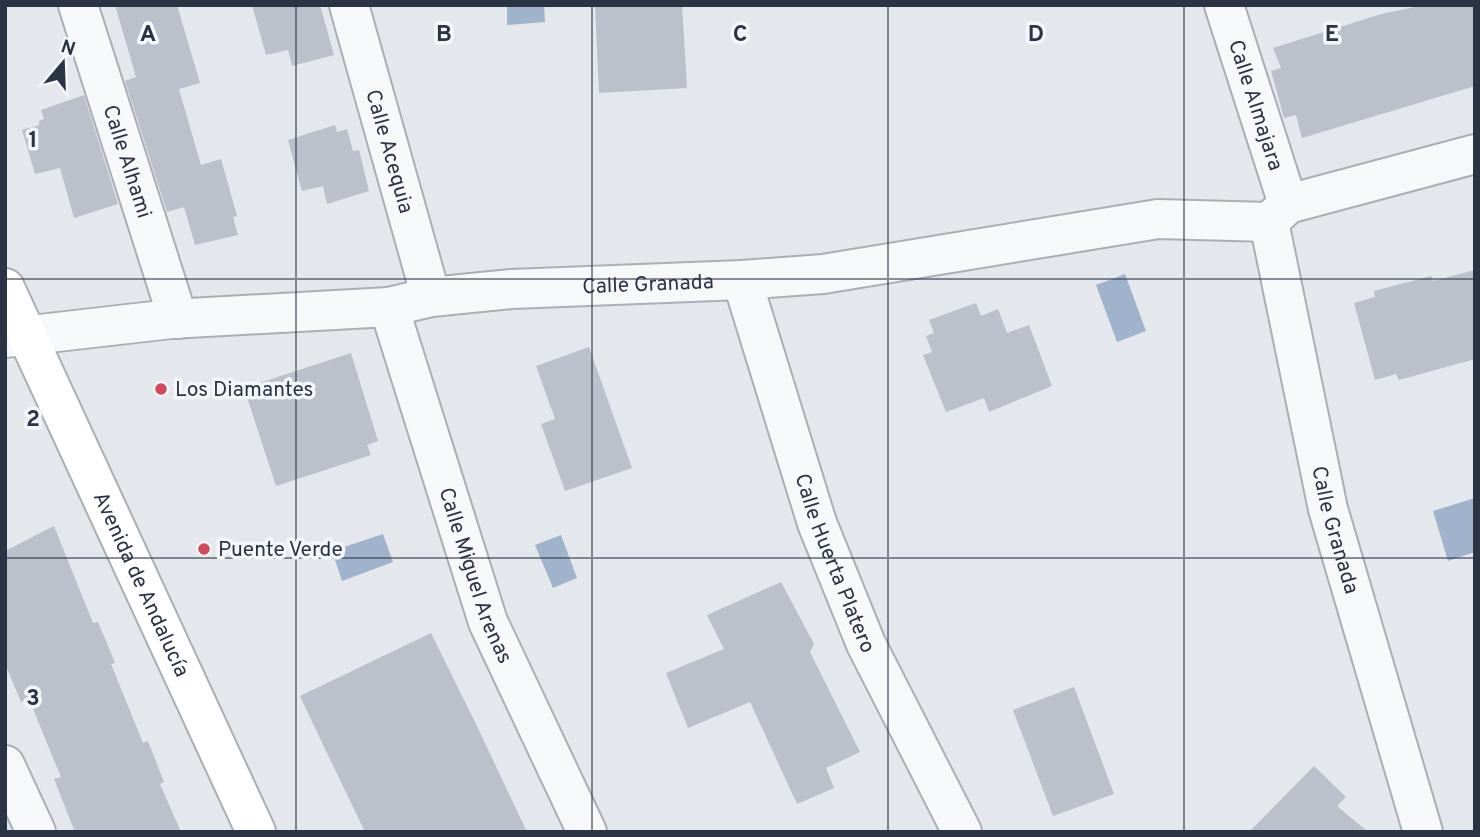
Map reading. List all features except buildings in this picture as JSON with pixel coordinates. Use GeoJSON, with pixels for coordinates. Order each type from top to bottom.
{"type":"FeatureCollection","features":[{"type":"Feature","properties":{"kind":"street","name":"Calle Alhami"},"geometry":{"type":"LineString","coordinates":[[78,5],[178,319]]}},
{"type":"Feature","properties":{"kind":"street","name":"Calle Acequia"},"geometry":{"type":"LineString","coordinates":[[349,5],[431,297]]}},
{"type":"Feature","properties":{"kind":"street","name":"Calle Almajara"},"geometry":{"type":"LineString","coordinates":[[1224,5],[1279,213]]}},
{"type":"Feature","properties":{"kind":"street","name":"Calle Granada"},"geometry":{"type":"LineString","coordinates":[[15,337],[178,319],[389,307],[431,297],[512,289],[823,274],[1158,219],[1279,213],[1475,154]]}},
{"type":"Feature","properties":{"kind":"street","name":"Calle Granada"},"geometry":{"type":"LineString","coordinates":[[1279,213],[1328,509],[1423,832]]}},
{"type":"Feature","properties":{"kind":"street","name":"Calle Huerta Platero"},"geometry":{"type":"LineString","coordinates":[[742,280],[817,523],[866,644],[962,832]]}},
{"type":"Feature","properties":{"kind":"street","name":"Avenida de Andalucía"},"geometry":{"type":"LineString","coordinates":[[5,288],[15,337],[256,832]]}},
{"type":"Feature","properties":{"kind":"street","name":"Calle Miguel Arenas"},"geometry":{"type":"LineString","coordinates":[[389,307],[488,622],[587,832]]}},
{"type":"Feature","properties":{"kind":"street"},"geometry":{"type":"LineString","coordinates":[[5,765],[36,832]]}},
{"type":"Feature","properties":{"kind":"water"},"geometry":{"type":"Polygon","coordinates":[[[507,5],[544,5],[545,22],[507,25],[507,5]]]}},
{"type":"Feature","properties":{"kind":"water"},"geometry":{"type":"Polygon","coordinates":[[[1125,274],[1146,331],[1117,342],[1096,285],[1125,274]]]}},
{"type":"Feature","properties":{"kind":"water"},"geometry":{"type":"Polygon","coordinates":[[[1475,498],[1475,552],[1448,561],[1433,511],[1475,498]]]}},
{"type":"Feature","properties":{"kind":"water"},"geometry":{"type":"Polygon","coordinates":[[[383,534],[393,562],[342,581],[332,551],[383,534]]]}},
{"type":"Feature","properties":{"kind":"water"},"geometry":{"type":"Polygon","coordinates":[[[561,535],[577,578],[553,588],[535,545],[561,535]]]}},
{"type":"Feature","properties":{"kind":"place","name":"Los Diamantes"},"geometry":{"type":"Point","coordinates":[161,389]}},
{"type":"Feature","properties":{"kind":"place","name":"Puente Verde"},"geometry":{"type":"Point","coordinates":[204,549]}}]}
